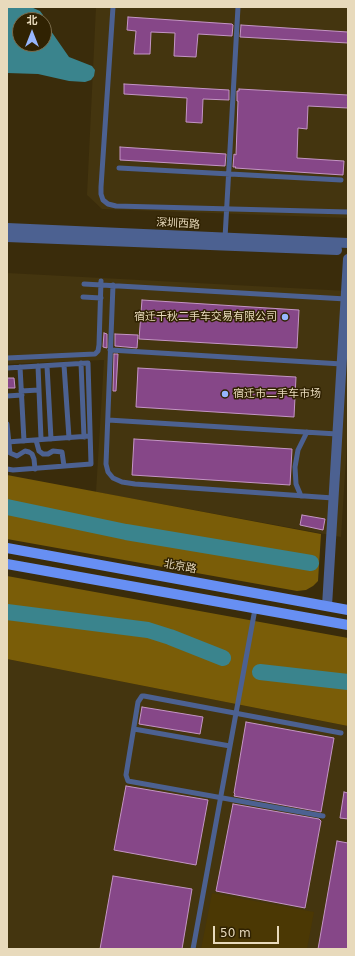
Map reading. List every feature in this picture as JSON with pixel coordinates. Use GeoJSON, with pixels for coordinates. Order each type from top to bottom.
{"type":"FeatureCollection","features":[{"type":"Feature","properties":{"kind":"main road","name":"北京路"},"geometry":{"type":"LineString","coordinates":[[7,548],[348,610]]}},
{"type":"Feature","properties":{"kind":"main road"},"geometry":{"type":"LineString","coordinates":[[7,564],[348,625]]}},
{"type":"Feature","properties":{"kind":"street","name":"深圳西路"},"geometry":{"type":"LineString","coordinates":[[7,228],[348,244]]}},
{"type":"Feature","properties":{"kind":"street","name":"深圳西路"},"geometry":{"type":"LineString","coordinates":[[7,237],[348,250]]}},
{"type":"Feature","properties":{"kind":"street"},"geometry":{"type":"LineString","coordinates":[[327,606],[348,260]]}},
{"type":"Feature","properties":{"kind":"lane"},"geometry":{"type":"LineString","coordinates":[[113,7],[101,187],[103,200],[108,204],[116,206],[348,212]]}},
{"type":"Feature","properties":{"kind":"lane"},"geometry":{"type":"LineString","coordinates":[[225,238],[238,7]]}},
{"type":"Feature","properties":{"kind":"lane"},"geometry":{"type":"LineString","coordinates":[[119,168],[341,180]]}},
{"type":"Feature","properties":{"kind":"lane"},"geometry":{"type":"LineString","coordinates":[[84,284],[101,283],[113,286],[346,299]]}},
{"type":"Feature","properties":{"kind":"lane"},"geometry":{"type":"LineString","coordinates":[[7,358],[95,354],[99,345],[101,283]]}},
{"type":"Feature","properties":{"kind":"lane"},"geometry":{"type":"LineString","coordinates":[[113,286],[106,464],[108,472],[113,478],[122,482],[135,484],[334,498]]}},
{"type":"Feature","properties":{"kind":"lane"},"geometry":{"type":"LineString","coordinates":[[83,297],[101,298]]}},
{"type":"Feature","properties":{"kind":"lane"},"geometry":{"type":"LineString","coordinates":[[110,350],[342,364]]}},
{"type":"Feature","properties":{"kind":"lane"},"geometry":{"type":"LineString","coordinates":[[7,368],[88,363],[87,437],[91,464],[35,469],[7,469]]}},
{"type":"Feature","properties":{"kind":"lane"},"geometry":{"type":"LineString","coordinates":[[64,364],[69,438]]}},
{"type":"Feature","properties":{"kind":"lane"},"geometry":{"type":"LineString","coordinates":[[38,366],[39,451],[43,454],[48,454],[53,451],[62,452],[64,466]]}},
{"type":"Feature","properties":{"kind":"lane"},"geometry":{"type":"LineString","coordinates":[[47,366],[51,439]]}},
{"type":"Feature","properties":{"kind":"lane"},"geometry":{"type":"LineString","coordinates":[[20,367],[24,440]]}},
{"type":"Feature","properties":{"kind":"lane"},"geometry":{"type":"LineString","coordinates":[[7,396],[39,390]]}},
{"type":"Feature","properties":{"kind":"lane"},"geometry":{"type":"LineString","coordinates":[[108,420],[337,434]]}},
{"type":"Feature","properties":{"kind":"lane"},"geometry":{"type":"LineString","coordinates":[[7,424],[7,442],[10,453],[17,456],[25,451],[32,454],[35,469]]}},
{"type":"Feature","properties":{"kind":"lane"},"geometry":{"type":"LineString","coordinates":[[301,496],[296,484],[294,467],[298,450],[307,432]]}},
{"type":"Feature","properties":{"kind":"lane"},"geometry":{"type":"LineString","coordinates":[[7,442],[87,437]]}},
{"type":"Feature","properties":{"kind":"lane"},"geometry":{"type":"LineString","coordinates":[[193,949],[256,609]]}},
{"type":"Feature","properties":{"kind":"lane"},"geometry":{"type":"LineString","coordinates":[[323,816],[128,781],[126,775],[138,702],[142,696],[340,733]]}},
{"type":"Feature","properties":{"kind":"lane"},"geometry":{"type":"LineString","coordinates":[[134,729],[230,746]]}},
{"type":"Feature","properties":{"kind":"shaded area"},"geometry":{"type":"Polygon","coordinates":[[[96,7],[348,7],[348,218],[102,209],[87,195],[96,7]]]}},
{"type":"Feature","properties":{"kind":"shaded area","name":"宿迁市二手车市场"},"geometry":{"type":"Polygon","coordinates":[[[7,273],[348,291],[348,427],[341,537],[96,492],[104,360],[7,364],[7,273]]]}},
{"type":"Feature","properties":{"kind":"shaded area"},"geometry":{"type":"Polygon","coordinates":[[[7,475],[321,534],[318,581],[306,590],[297,591],[7,539],[7,475]]]}},
{"type":"Feature","properties":{"kind":"shaded area"},"geometry":{"type":"Polygon","coordinates":[[[7,576],[348,638],[348,726],[7,659],[7,576]]]}},
{"type":"Feature","properties":{"kind":"shaded area"},"geometry":{"type":"Polygon","coordinates":[[[7,659],[348,726],[348,949],[7,949],[7,659]]]}},
{"type":"Feature","properties":{"kind":"shaded area"},"geometry":{"type":"Polygon","coordinates":[[[212,893],[314,912],[307,949],[201,949],[212,893]]]}},
{"type":"Feature","properties":{"kind":"water"},"geometry":{"type":"Polygon","coordinates":[[[31,7],[41,12],[12,12],[12,52],[52,52],[52,33],[69,57],[92,66],[95,70],[94,76],[91,80],[85,82],[69,81],[38,74],[7,73],[7,8],[31,7]]]}},
{"type":"Feature","properties":{"kind":"building"},"geometry":{"type":"Polygon","coordinates":[[[128,17],[232,24],[232,36],[198,34],[196,57],[174,56],[175,33],[151,32],[150,54],[134,54],[136,31],[127,30],[128,17]]]}},
{"type":"Feature","properties":{"kind":"building"},"geometry":{"type":"Polygon","coordinates":[[[241,25],[348,32],[348,43],[240,37],[241,25]]]}},
{"type":"Feature","properties":{"kind":"building"},"geometry":{"type":"Polygon","coordinates":[[[124,84],[229,90],[229,100],[203,99],[202,123],[186,122],[187,98],[124,94],[124,84]]]}},
{"type":"Feature","properties":{"kind":"building"},"geometry":{"type":"Polygon","coordinates":[[[239,89],[348,95],[348,108],[308,106],[307,129],[298,128],[297,158],[344,161],[343,175],[233,167],[234,154],[236,155],[237,91],[239,91],[239,89]]]}},
{"type":"Feature","properties":{"kind":"building"},"geometry":{"type":"Polygon","coordinates":[[[120,147],[226,154],[225,166],[120,160],[120,147]]]}},
{"type":"Feature","properties":{"kind":"building"},"geometry":{"type":"Polygon","coordinates":[[[142,300],[299,310],[297,348],[139,339],[142,300]]]}},
{"type":"Feature","properties":{"kind":"building"},"geometry":{"type":"Polygon","coordinates":[[[104,333],[107,334],[107,348],[103,347],[104,333]]]}},
{"type":"Feature","properties":{"kind":"building"},"geometry":{"type":"Polygon","coordinates":[[[115,334],[138,335],[137,348],[115,346],[115,334]]]}},
{"type":"Feature","properties":{"kind":"building"},"geometry":{"type":"Polygon","coordinates":[[[114,354],[118,354],[116,391],[113,391],[114,354]]]}},
{"type":"Feature","properties":{"kind":"building"},"geometry":{"type":"Polygon","coordinates":[[[138,368],[296,377],[294,417],[136,407],[138,368]]]}},
{"type":"Feature","properties":{"kind":"building"},"geometry":{"type":"Polygon","coordinates":[[[7,378],[14,378],[15,388],[7,388],[7,378]]]}},
{"type":"Feature","properties":{"kind":"building"},"geometry":{"type":"Polygon","coordinates":[[[134,439],[292,449],[290,485],[132,475],[134,439]]]}},
{"type":"Feature","properties":{"kind":"building"},"geometry":{"type":"Polygon","coordinates":[[[302,515],[325,519],[323,530],[300,525],[302,515]]]}},
{"type":"Feature","properties":{"kind":"building"},"geometry":{"type":"Polygon","coordinates":[[[142,707],[203,717],[200,734],[139,724],[142,707]]]}},
{"type":"Feature","properties":{"kind":"building"},"geometry":{"type":"Polygon","coordinates":[[[246,722],[334,738],[321,812],[234,796],[246,722]]]}},
{"type":"Feature","properties":{"kind":"building"},"geometry":{"type":"Polygon","coordinates":[[[126,786],[208,800],[196,865],[114,850],[126,786]]]}},
{"type":"Feature","properties":{"kind":"building"},"geometry":{"type":"Polygon","coordinates":[[[344,792],[348,793],[348,819],[340,818],[344,792]]]}},
{"type":"Feature","properties":{"kind":"building"},"geometry":{"type":"Polygon","coordinates":[[[233,804],[319,819],[321,821],[305,908],[216,891],[233,804]]]}},
{"type":"Feature","properties":{"kind":"building"},"geometry":{"type":"Polygon","coordinates":[[[337,841],[348,843],[348,949],[318,949],[337,841]]]}},
{"type":"Feature","properties":{"kind":"building"},"geometry":{"type":"Polygon","coordinates":[[[113,876],[192,889],[182,949],[100,949],[113,876]]]}},
{"type":"Feature","properties":{"kind":"waterway"},"geometry":{"type":"LineString","coordinates":[[7,507],[126,532],[311,563]]}},
{"type":"Feature","properties":{"kind":"waterway"},"geometry":{"type":"LineString","coordinates":[[7,612],[148,630],[223,658]]}},
{"type":"Feature","properties":{"kind":"waterway"},"geometry":{"type":"LineString","coordinates":[[260,672],[348,682]]}},
{"type":"Feature","properties":{"kind":"place","name":"宿迁千秋二手车交易有限公司"},"geometry":{"type":"Point","coordinates":[285,317]}},
{"type":"Feature","properties":{"kind":"place","name":"宿迁市二手车市场"},"geometry":{"type":"Point","coordinates":[225,394]}}]}
